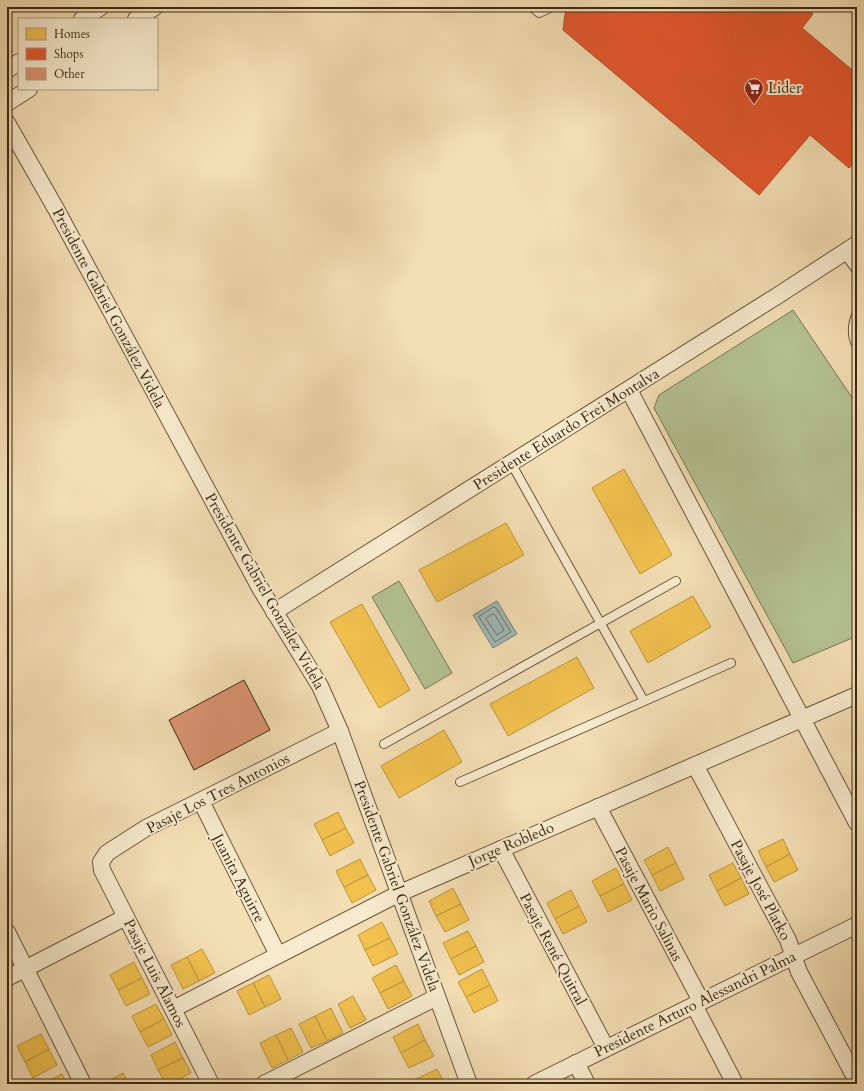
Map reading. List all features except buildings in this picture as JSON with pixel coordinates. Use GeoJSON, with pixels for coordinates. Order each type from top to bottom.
{"type":"FeatureCollection","features":[{"type":"Feature","properties":{"kind":"street"},"geometry":{"type":"LineString","coordinates":[[82,14],[101,7]]}},
{"type":"Feature","properties":{"kind":"street"},"geometry":{"type":"LineString","coordinates":[[138,18],[155,7]]}},
{"type":"Feature","properties":{"kind":"street"},"geometry":{"type":"LineString","coordinates":[[7,70],[18,63]]}},
{"type":"Feature","properties":{"kind":"street"},"geometry":{"type":"LineString","coordinates":[[7,103],[27,90]]}},
{"type":"Feature","properties":{"kind":"street","name":"Presidente Gabriel González Videla"},"geometry":{"type":"LineString","coordinates":[[7,123],[56,209],[274,612],[320,686],[340,731],[469,1084]]}},
{"type":"Feature","properties":{"kind":"street","name":"Presidente Eduardo Frei Montalva"},"geometry":{"type":"LineString","coordinates":[[274,612],[629,390],[857,244]]}},
{"type":"Feature","properties":{"kind":"street"},"geometry":{"type":"LineString","coordinates":[[629,390],[857,823]]}},
{"type":"Feature","properties":{"kind":"street","name":"Jorge Robledo"},"geometry":{"type":"LineString","coordinates":[[173,1009],[400,893],[857,694]]}},
{"type":"Feature","properties":{"kind":"street","name":"Pasaje Los Tres Antonios"},"geometry":{"type":"LineString","coordinates":[[101,862],[107,853],[146,828],[340,731]]}},
{"type":"Feature","properties":{"kind":"street","name":"Pasaje José Platko"},"geometry":{"type":"LineString","coordinates":[[695,765],[788,940],[799,972],[857,1081]]}},
{"type":"Feature","properties":{"kind":"street","name":"Juanita Aguirre"},"geometry":{"type":"LineString","coordinates":[[200,801],[278,955]]}},
{"type":"Feature","properties":{"kind":"street","name":"Pasaje Mario Salinas"},"geometry":{"type":"LineString","coordinates":[[598,807],[697,1003],[735,1084]]}},
{"type":"Feature","properties":{"kind":"street","name":"Pasaje René Quitral"},"geometry":{"type":"LineString","coordinates":[[501,849],[606,1048]]}},
{"type":"Feature","properties":{"kind":"street","name":"Pasaje Luis Alamos"},"geometry":{"type":"LineString","coordinates":[[101,862],[102,870],[211,1084]]}},
{"type":"Feature","properties":{"kind":"street"},"geometry":{"type":"LineString","coordinates":[[7,978],[126,917]]}},
{"type":"Feature","properties":{"kind":"street","name":"Presidente Arturo Alessandri Palma"},"geometry":{"type":"LineString","coordinates":[[534,1084],[857,924]]}},
{"type":"Feature","properties":{"kind":"street"},"geometry":{"type":"LineString","coordinates":[[7,932],[84,1084]]}},
{"type":"Feature","properties":{"kind":"street"},"geometry":{"type":"LineString","coordinates":[[264,1084],[437,997]]}},
{"type":"Feature","properties":{"kind":"street"},"geometry":{"type":"LineString","coordinates":[[576,1063],[587,1084]]}},
{"type":"Feature","properties":{"kind":"lane"},"geometry":{"type":"LineString","coordinates":[[532,7],[539,14],[552,7]]}},
{"type":"Feature","properties":{"kind":"lane"},"geometry":{"type":"LineString","coordinates":[[844,253],[857,271]]}},
{"type":"Feature","properties":{"kind":"lane"},"geometry":{"type":"LineString","coordinates":[[857,313],[854,318],[852,338],[857,346]]}},
{"type":"Feature","properties":{"kind":"lane"},"geometry":{"type":"LineString","coordinates":[[511,463],[644,701]]}},
{"type":"Feature","properties":{"kind":"lane"},"geometry":{"type":"LineString","coordinates":[[384,744],[676,581]]}},
{"type":"Feature","properties":{"kind":"lane"},"geometry":{"type":"LineString","coordinates":[[460,782],[730,663]]}},
{"type":"Feature","properties":{"kind":"green space"},"geometry":{"type":"Polygon","coordinates":[[[793,310],[857,405],[857,636],[793,663],[654,408],[659,395],[793,310]]]}},
{"type":"Feature","properties":{"kind":"green space"},"geometry":{"type":"Polygon","coordinates":[[[399,581],[452,673],[425,689],[372,597],[399,581]]]}},
{"type":"Feature","properties":{"kind":"water"},"geometry":{"type":"Polygon","coordinates":[[[497,601],[517,634],[493,648],[473,615],[497,601]]]}},
{"type":"Feature","properties":{"kind":"place","name":"Lider"},"geometry":{"type":"Point","coordinates":[754,105]}}]}
